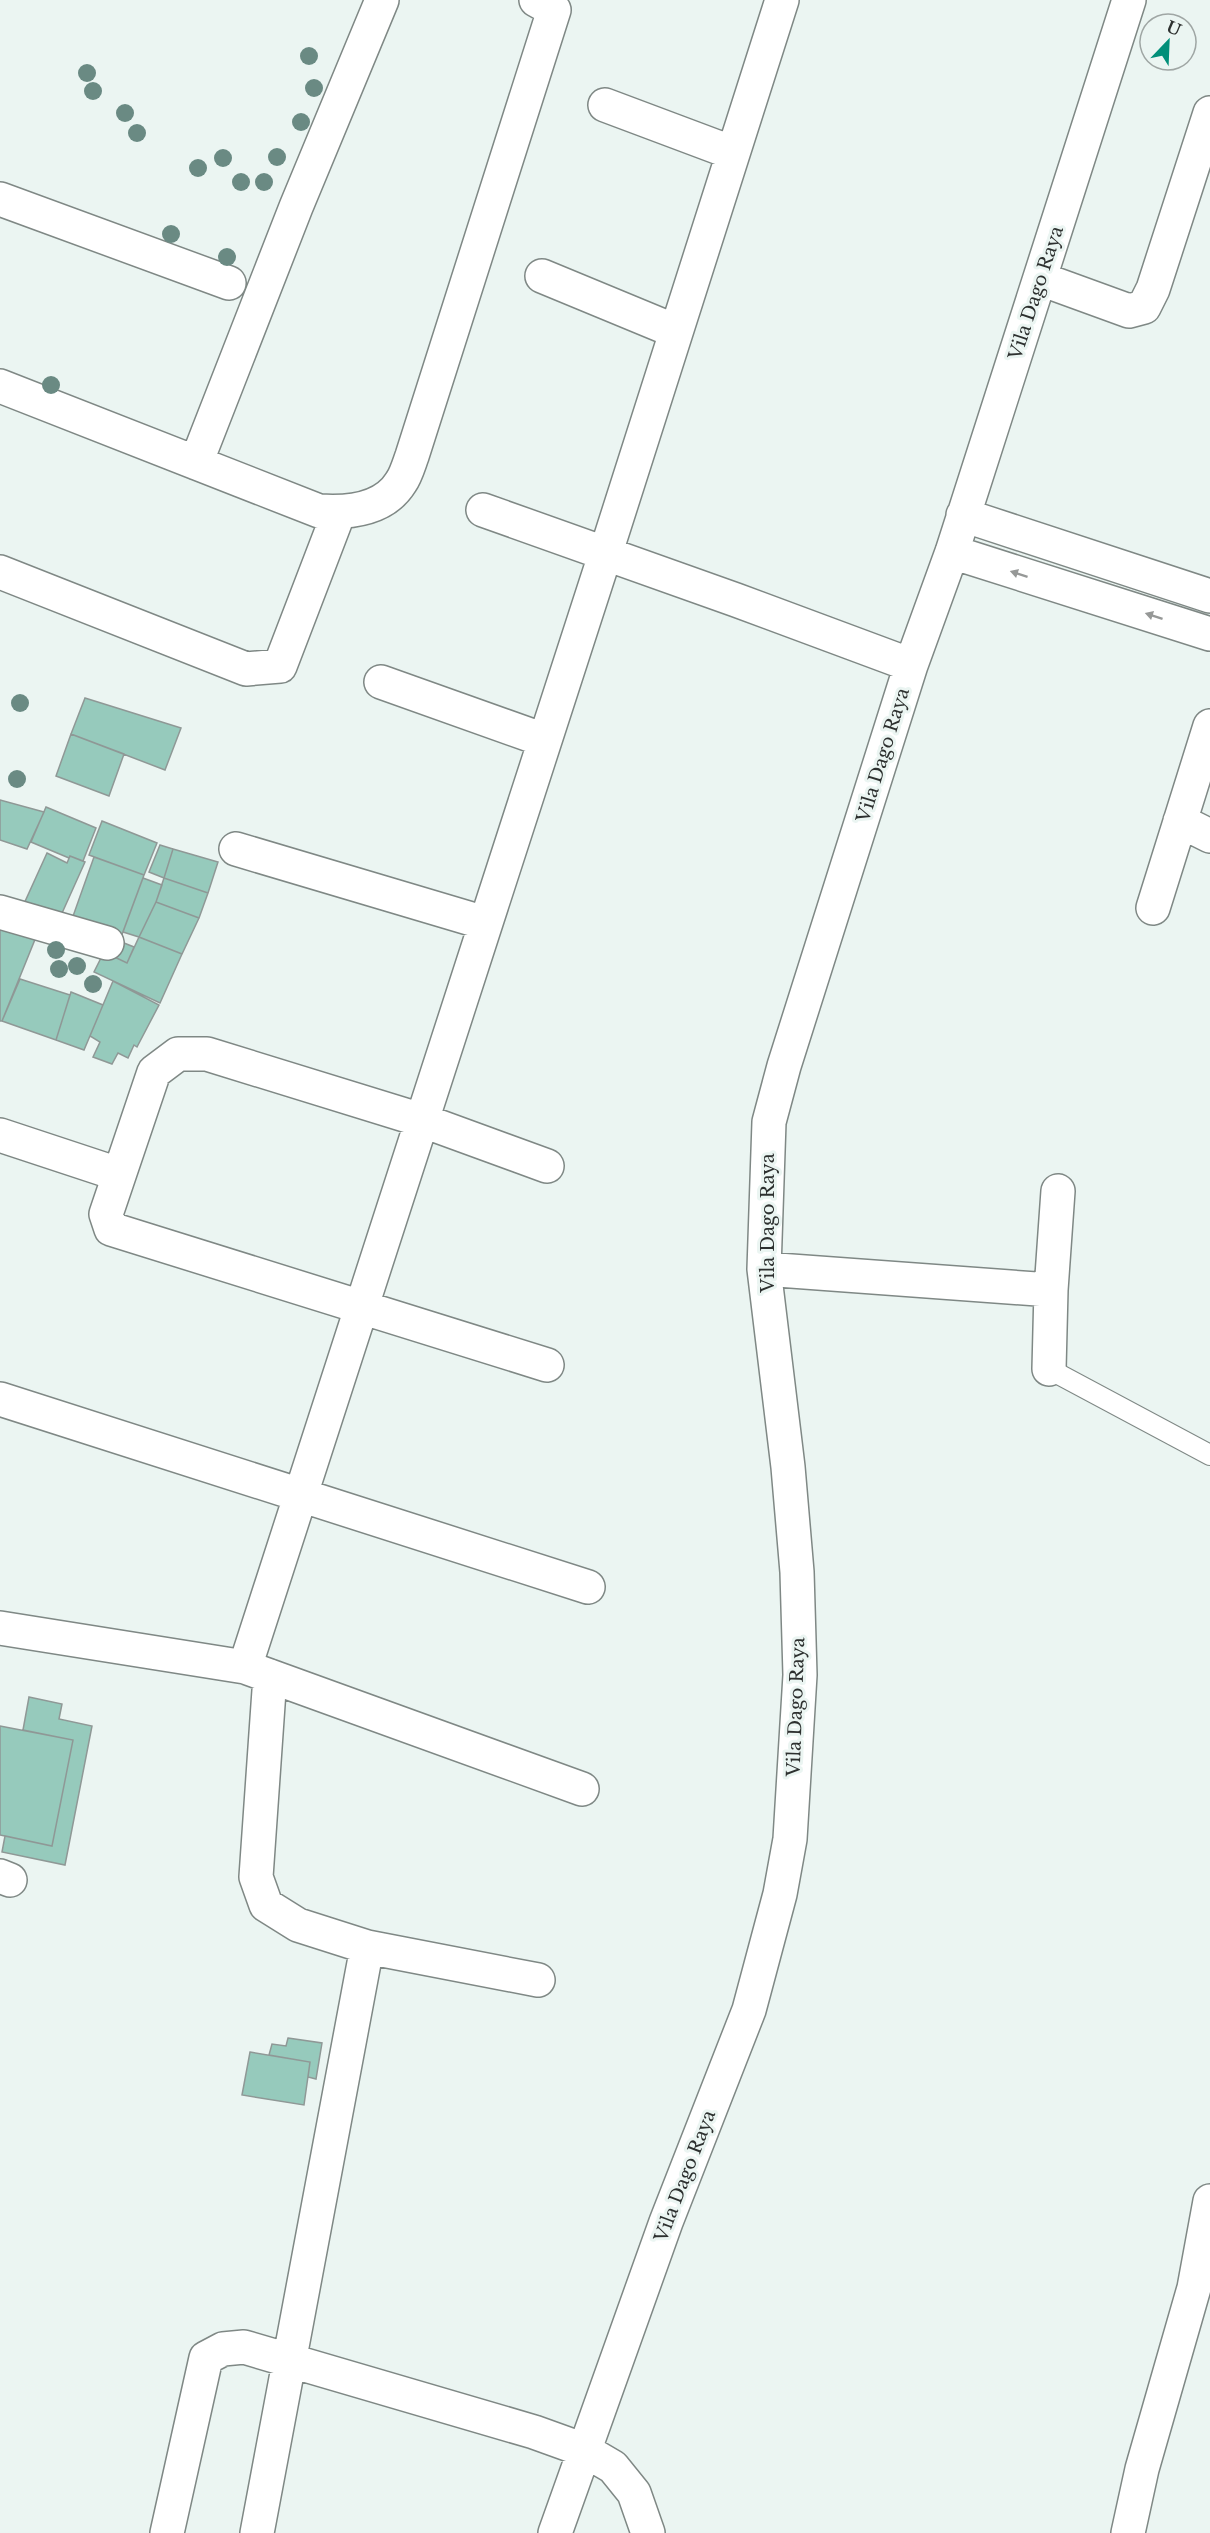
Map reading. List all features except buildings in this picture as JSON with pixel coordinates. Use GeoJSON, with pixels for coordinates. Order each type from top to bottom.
{"type":"FeatureCollection","features":[{"type":"Feature","properties":{"kind":"street"},"geometry":{"type":"LineString","coordinates":[[196,463],[296,207],[382,0]]}},
{"type":"Feature","properties":{"kind":"street"},"geometry":{"type":"LineString","coordinates":[[0,386],[319,511],[339,512],[377,504],[392,494],[402,481],[412,456],[554,10],[536,0]]}},
{"type":"Feature","properties":{"kind":"street"},"geometry":{"type":"LineString","coordinates":[[538,1980],[367,1947],[298,1925],[266,1905],[256,1877],[258,1672],[301,1494],[782,0]]}},
{"type":"Feature","properties":{"kind":"street","name":"Vila Dago Raya"},"geometry":{"type":"LineString","coordinates":[[555,2533],[666,2222],[749,2010],[780,1894],[790,1839],[800,1675],[797,1572],[788,1467],[764,1269],[769,1122],[784,1066],[911,665],[952,552],[1129,0]]}},
{"type":"Feature","properties":{"kind":"street"},"geometry":{"type":"LineString","coordinates":[[605,105],[733,153]]}},
{"type":"Feature","properties":{"kind":"street"},"geometry":{"type":"LineString","coordinates":[[1041,279],[1129,311],[1144,307],[1153,289],[1210,114]]}},
{"type":"Feature","properties":{"kind":"street"},"geometry":{"type":"LineString","coordinates":[[0,199],[228,283]]}},
{"type":"Feature","properties":{"kind":"street"},"geometry":{"type":"LineString","coordinates":[[542,276],[675,331]]}},
{"type":"Feature","properties":{"kind":"street"},"geometry":{"type":"LineString","coordinates":[[483,510],[606,552],[911,665]]}},
{"type":"Feature","properties":{"kind":"street"},"geometry":{"type":"LineString","coordinates":[[0,572],[246,669],[280,666],[339,512]]}},
{"type":"Feature","properties":{"kind":"street"},"geometry":{"type":"LineString","coordinates":[[963,515],[1210,596]]}},
{"type":"Feature","properties":{"kind":"street"},"geometry":{"type":"LineString","coordinates":[[952,552],[1210,634]]}},
{"type":"Feature","properties":{"kind":"street"},"geometry":{"type":"LineString","coordinates":[[381,682],[544,740]]}},
{"type":"Feature","properties":{"kind":"street"},"geometry":{"type":"LineString","coordinates":[[1153,908],[1180,821],[1201,790],[1210,726]]}},
{"type":"Feature","properties":{"kind":"street"},"geometry":{"type":"LineString","coordinates":[[1180,821],[1210,836]]}},
{"type":"Feature","properties":{"kind":"street"},"geometry":{"type":"LineString","coordinates":[[236,849],[485,923]]}},
{"type":"Feature","properties":{"kind":"street"},"geometry":{"type":"LineString","coordinates":[[0,912],[107,943]]}},
{"type":"Feature","properties":{"kind":"street"},"geometry":{"type":"LineString","coordinates":[[547,1166],[421,1120],[207,1054],[178,1054],[154,1072],[106,1214],[107,1223],[111,1229],[548,1365]]}},
{"type":"Feature","properties":{"kind":"street"},"geometry":{"type":"LineString","coordinates":[[0,1135],[118,1174]]}},
{"type":"Feature","properties":{"kind":"street"},"geometry":{"type":"LineString","coordinates":[[1049,1369],[1051,1290],[1059,1191]]}},
{"type":"Feature","properties":{"kind":"street"},"geometry":{"type":"LineString","coordinates":[[764,1269],[1051,1290]]}},
{"type":"Feature","properties":{"kind":"street"},"geometry":{"type":"LineString","coordinates":[[0,1399],[588,1587]]}},
{"type":"Feature","properties":{"kind":"street"},"geometry":{"type":"LineString","coordinates":[[0,1628],[258,1672],[582,1789]]}},
{"type":"Feature","properties":{"kind":"street"},"geometry":{"type":"LineString","coordinates":[[257,2533],[367,1947]]}},
{"type":"Feature","properties":{"kind":"street"},"geometry":{"type":"LineString","coordinates":[[1128,2533],[1142,2469],[1202,2290],[1210,2201]]}},
{"type":"Feature","properties":{"kind":"street"},"geometry":{"type":"LineString","coordinates":[[167,2533],[206,2358],[223,2349],[244,2347],[534,2432],[584,2450],[613,2467],[634,2493],[648,2533]]}},
{"type":"Feature","properties":{"kind":"lane"},"geometry":{"type":"LineString","coordinates":[[1049,1369],[1210,1455]]}}]}
